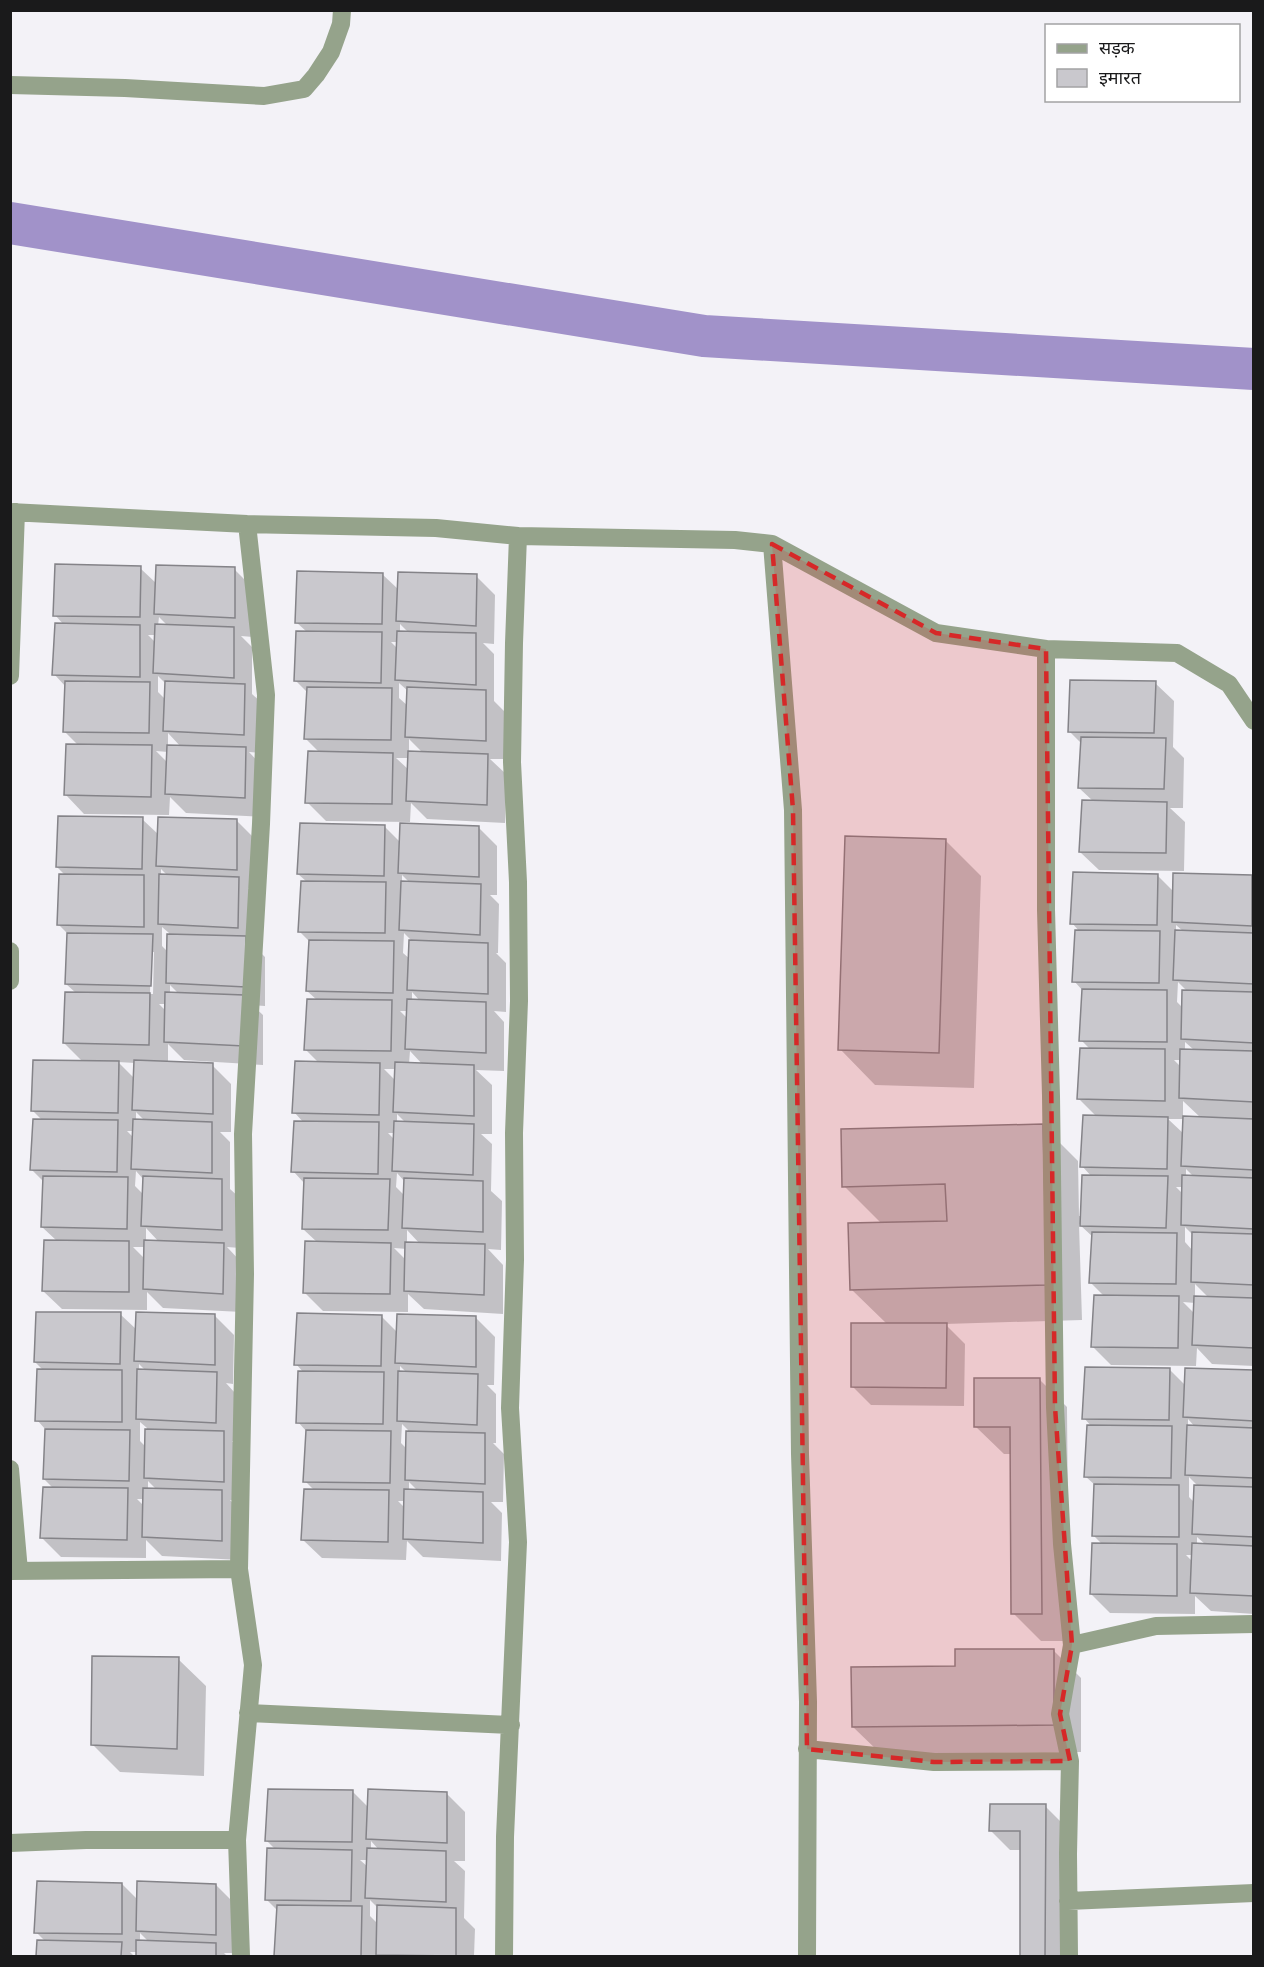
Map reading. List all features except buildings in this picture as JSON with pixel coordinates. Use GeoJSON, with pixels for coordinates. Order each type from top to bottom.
{"type":"FeatureCollection","features":[{"type":"Feature","properties":{"kind":"street"},"geometry":{"type":"LineString","coordinates":[[10,85],[125,88],[264,96],[304,88],[316,75],[331,52],[341,24],[342,10]]}},
{"type":"Feature","properties":{"kind":"street"},"geometry":{"type":"LineString","coordinates":[[10,676],[13,512],[247,524],[436,528],[519,536],[735,540],[772,544],[936,633],[1046,649],[1177,653],[1229,684],[1254,721]]}},
{"type":"Feature","properties":{"kind":"street"},"geometry":{"type":"LineString","coordinates":[[241,1956],[237,1840],[253,1665],[239,1569],[245,1274],[243,1134],[266,695],[247,524]]}},
{"type":"Feature","properties":{"kind":"street"},"geometry":{"type":"LineString","coordinates":[[504,1956],[505,1837],[518,1542],[510,1408],[515,1260],[514,1133],[519,1001],[518,882],[512,762],[519,536]]}},
{"type":"Feature","properties":{"kind":"street"},"geometry":{"type":"LineString","coordinates":[[772,544],[793,810],[800,1454],[808,1702],[807,1956]]}},
{"type":"Feature","properties":{"kind":"street"},"geometry":{"type":"LineString","coordinates":[[1046,649],[1046,910],[1055,1407],[1062,1544],[1072,1645],[1060,1714],[1070,1761],[1069,1956]]}},
{"type":"Feature","properties":{"kind":"street"},"geometry":{"type":"LineString","coordinates":[[10,951],[10,981]]}},
{"type":"Feature","properties":{"kind":"street"},"geometry":{"type":"LineString","coordinates":[[10,1469],[15,1571],[239,1569]]}},
{"type":"Feature","properties":{"kind":"street"},"geometry":{"type":"LineString","coordinates":[[1072,1645],[1156,1626],[1254,1624]]}},
{"type":"Feature","properties":{"kind":"street"},"geometry":{"type":"LineString","coordinates":[[248,1713],[511,1725]]}},
{"type":"Feature","properties":{"kind":"street"},"geometry":{"type":"LineString","coordinates":[[807,1749],[934,1762],[1070,1761]]}},
{"type":"Feature","properties":{"kind":"street"},"geometry":{"type":"LineString","coordinates":[[10,1843],[86,1840],[237,1840]]}},
{"type":"Feature","properties":{"kind":"street"},"geometry":{"type":"LineString","coordinates":[[1068,1901],[1254,1893]]}},
{"type":"Feature","properties":{"kind":"highlighted area"},"geometry":{"type":"Polygon","coordinates":[[[772,544],[936,633],[1046,649],[1055,1407],[1072,1645],[1060,1714],[1070,1761],[934,1762],[807,1749],[793,810],[772,544]]]}},
{"type":"Feature","properties":{"kind":"waterway"},"geometry":{"type":"LineString","coordinates":[[10,223],[704,336],[1254,369]]}}]}
